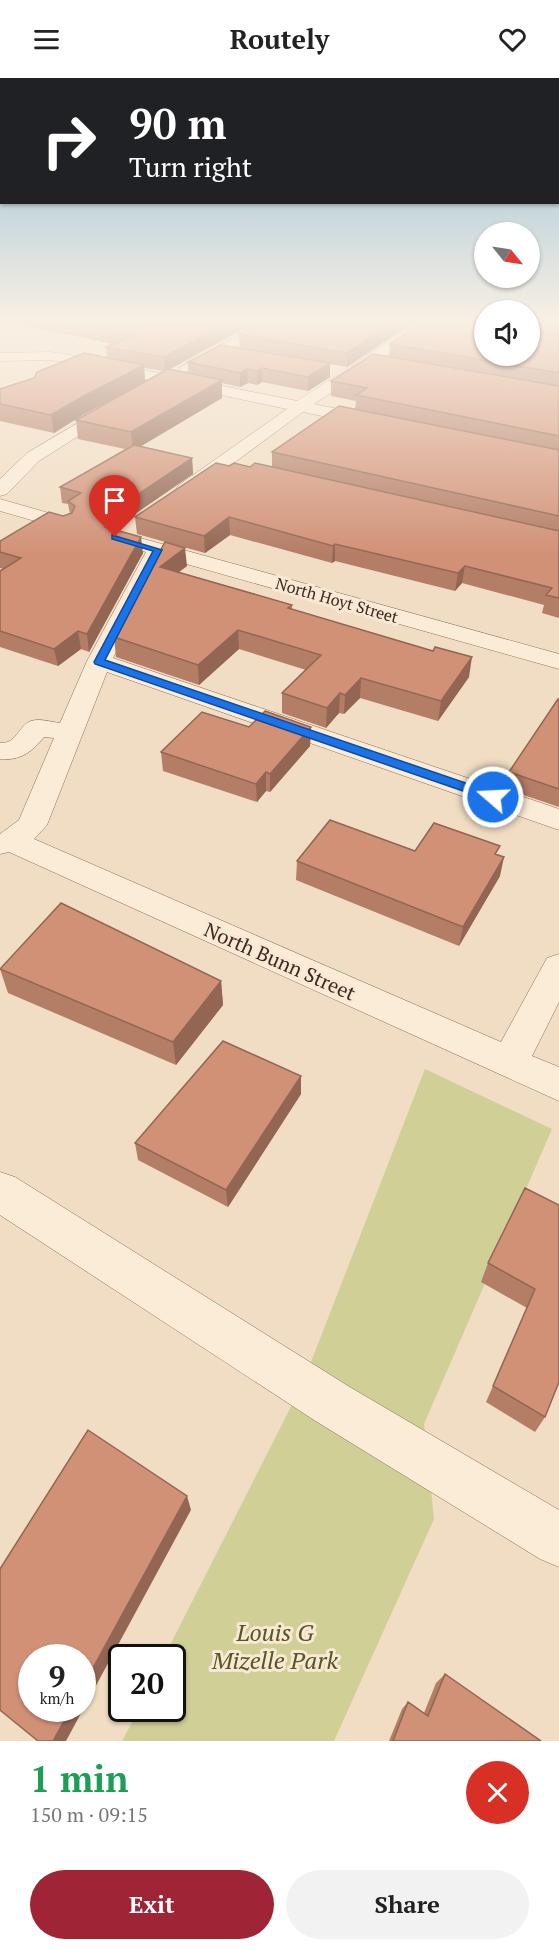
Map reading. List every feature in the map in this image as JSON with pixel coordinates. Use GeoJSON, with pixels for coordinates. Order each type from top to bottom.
{"type":"FeatureCollection","features":[{"type":"Feature","properties":{"kind":"street"},"geometry":{"type":"LineString","coordinates":[[0,490],[33,457],[90,420],[128,400]]}},
{"type":"Feature","properties":{"kind":"street"},"geometry":{"type":"LineString","coordinates":[[269,400],[395,426]]}},
{"type":"Feature","properties":{"kind":"street"},"geometry":{"type":"LineString","coordinates":[[281,402],[285,400]]}},
{"type":"Feature","properties":{"kind":"street"},"geometry":{"type":"LineString","coordinates":[[169,501],[224,464],[311,400]]}},
{"type":"Feature","properties":{"kind":"street"},"geometry":{"type":"LineString","coordinates":[[224,464],[247,470]]}},
{"type":"Feature","properties":{"kind":"street"},"geometry":{"type":"LineString","coordinates":[[0,506],[66,524]]}},
{"type":"Feature","properties":{"kind":"street","name":"North Hoyt Street"},"geometry":{"type":"LineString","coordinates":[[124,531],[158,550],[559,662]]}},
{"type":"Feature","properties":{"kind":"street"},"geometry":{"type":"LineString","coordinates":[[6,842],[32,825],[99,662],[158,550]]}},
{"type":"Feature","properties":{"kind":"street"},"geometry":{"type":"LineString","coordinates":[[99,662],[559,819]]}},
{"type":"Feature","properties":{"kind":"street"},"geometry":{"type":"LineString","coordinates":[[0,751],[7,752],[21,748],[37,728],[70,732]]}},
{"type":"Feature","properties":{"kind":"street","name":"North Bunn Street"},"geometry":{"type":"LineString","coordinates":[[6,842],[559,1085]]}},
{"type":"Feature","properties":{"kind":"street"},"geometry":{"type":"LineString","coordinates":[[508,1064],[559,967]]}},
{"type":"Feature","properties":{"kind":"street"},"geometry":{"type":"LineString","coordinates":[[0,1191],[331,1404],[559,1540]]}},
{"type":"Feature","properties":{"kind":"green space","name":"Louis G Mizelle Park"},"geometry":{"type":"Polygon","coordinates":[[[425,1069],[552,1129],[424,1424],[434,1519],[334,1741],[122,1741],[132,1722],[186,1722],[186,1644],[171,1644],[302,1385],[425,1069]]]}},
{"type":"Feature","properties":{"kind":"building"},"geometry":{"type":"Polygon","coordinates":[[[0,400],[78,400],[51,415],[0,404],[0,400]]]}},
{"type":"Feature","properties":{"kind":"building"},"geometry":{"type":"Polygon","coordinates":[[[113,400],[188,400],[131,432],[76,420],[113,400]]]}},
{"type":"Feature","properties":{"kind":"building"},"geometry":{"type":"Polygon","coordinates":[[[379,400],[559,400],[559,436],[379,400]]]}},
{"type":"Feature","properties":{"kind":"building"},"geometry":{"type":"Polygon","coordinates":[[[339,406],[559,450],[559,516],[272,452],[339,406]]]}},
{"type":"Feature","properties":{"kind":"building"},"geometry":{"type":"Polygon","coordinates":[[[134,445],[192,458],[101,519],[105,527],[141,537],[87,634],[78,631],[54,649],[0,631],[0,571],[21,558],[0,552],[0,541],[49,512],[63,516],[72,513],[75,506],[68,501],[81,493],[60,487],[134,445]]]}},
{"type":"Feature","properties":{"kind":"building"},"geometry":{"type":"Polygon","coordinates":[[[216,463],[229,466],[234,463],[250,467],[255,463],[559,531],[559,598],[546,595],[552,588],[465,566],[458,573],[335,544],[333,546],[229,517],[204,536],[135,517],[216,463]]]}},
{"type":"Feature","properties":{"kind":"building"},"geometry":{"type":"Polygon","coordinates":[[[165,542],[185,548],[160,567],[292,605],[288,608],[433,651],[435,647],[472,657],[441,701],[361,678],[345,695],[340,693],[327,708],[282,693],[321,655],[238,630],[198,665],[114,637],[165,542]]]}},
{"type":"Feature","properties":{"kind":"building"},"geometry":{"type":"Polygon","coordinates":[[[559,699],[559,789],[509,772],[559,699]]]}},
{"type":"Feature","properties":{"kind":"building"},"geometry":{"type":"Polygon","coordinates":[[[265,711],[311,727],[270,774],[266,772],[256,784],[161,752],[202,712],[249,727],[265,711]]]}},
{"type":"Feature","properties":{"kind":"building"},"geometry":{"type":"Polygon","coordinates":[[[330,820],[415,851],[434,823],[500,846],[495,854],[504,857],[463,927],[297,861],[330,820]]]}},
{"type":"Feature","properties":{"kind":"building"},"geometry":{"type":"Polygon","coordinates":[[[61,903],[221,981],[173,1042],[0,969],[61,903]]]}},
{"type":"Feature","properties":{"kind":"building"},"geometry":{"type":"Polygon","coordinates":[[[223,1041],[301,1076],[226,1190],[135,1143],[223,1041]]]}},
{"type":"Feature","properties":{"kind":"building"},"geometry":{"type":"Polygon","coordinates":[[[525,1188],[559,1205],[559,1382],[545,1417],[493,1386],[535,1289],[488,1263],[525,1188]]]}},
{"type":"Feature","properties":{"kind":"building"},"geometry":{"type":"Polygon","coordinates":[[[88,1430],[187,1496],[96,1662],[96,1644],[18,1644],[18,1722],[63,1722],[53,1741],[38,1741],[0,1710],[0,1569],[88,1430]]]}},
{"type":"Feature","properties":{"kind":"building"},"geometry":{"type":"Polygon","coordinates":[[[445,1674],[541,1741],[393,1741],[408,1702],[428,1716],[445,1674]]]}},
{"type":"Feature","properties":{"kind":"route"},"geometry":{"type":"LineString","coordinates":[[115,537],[158,550],[99,662],[493,797]]}}]}
